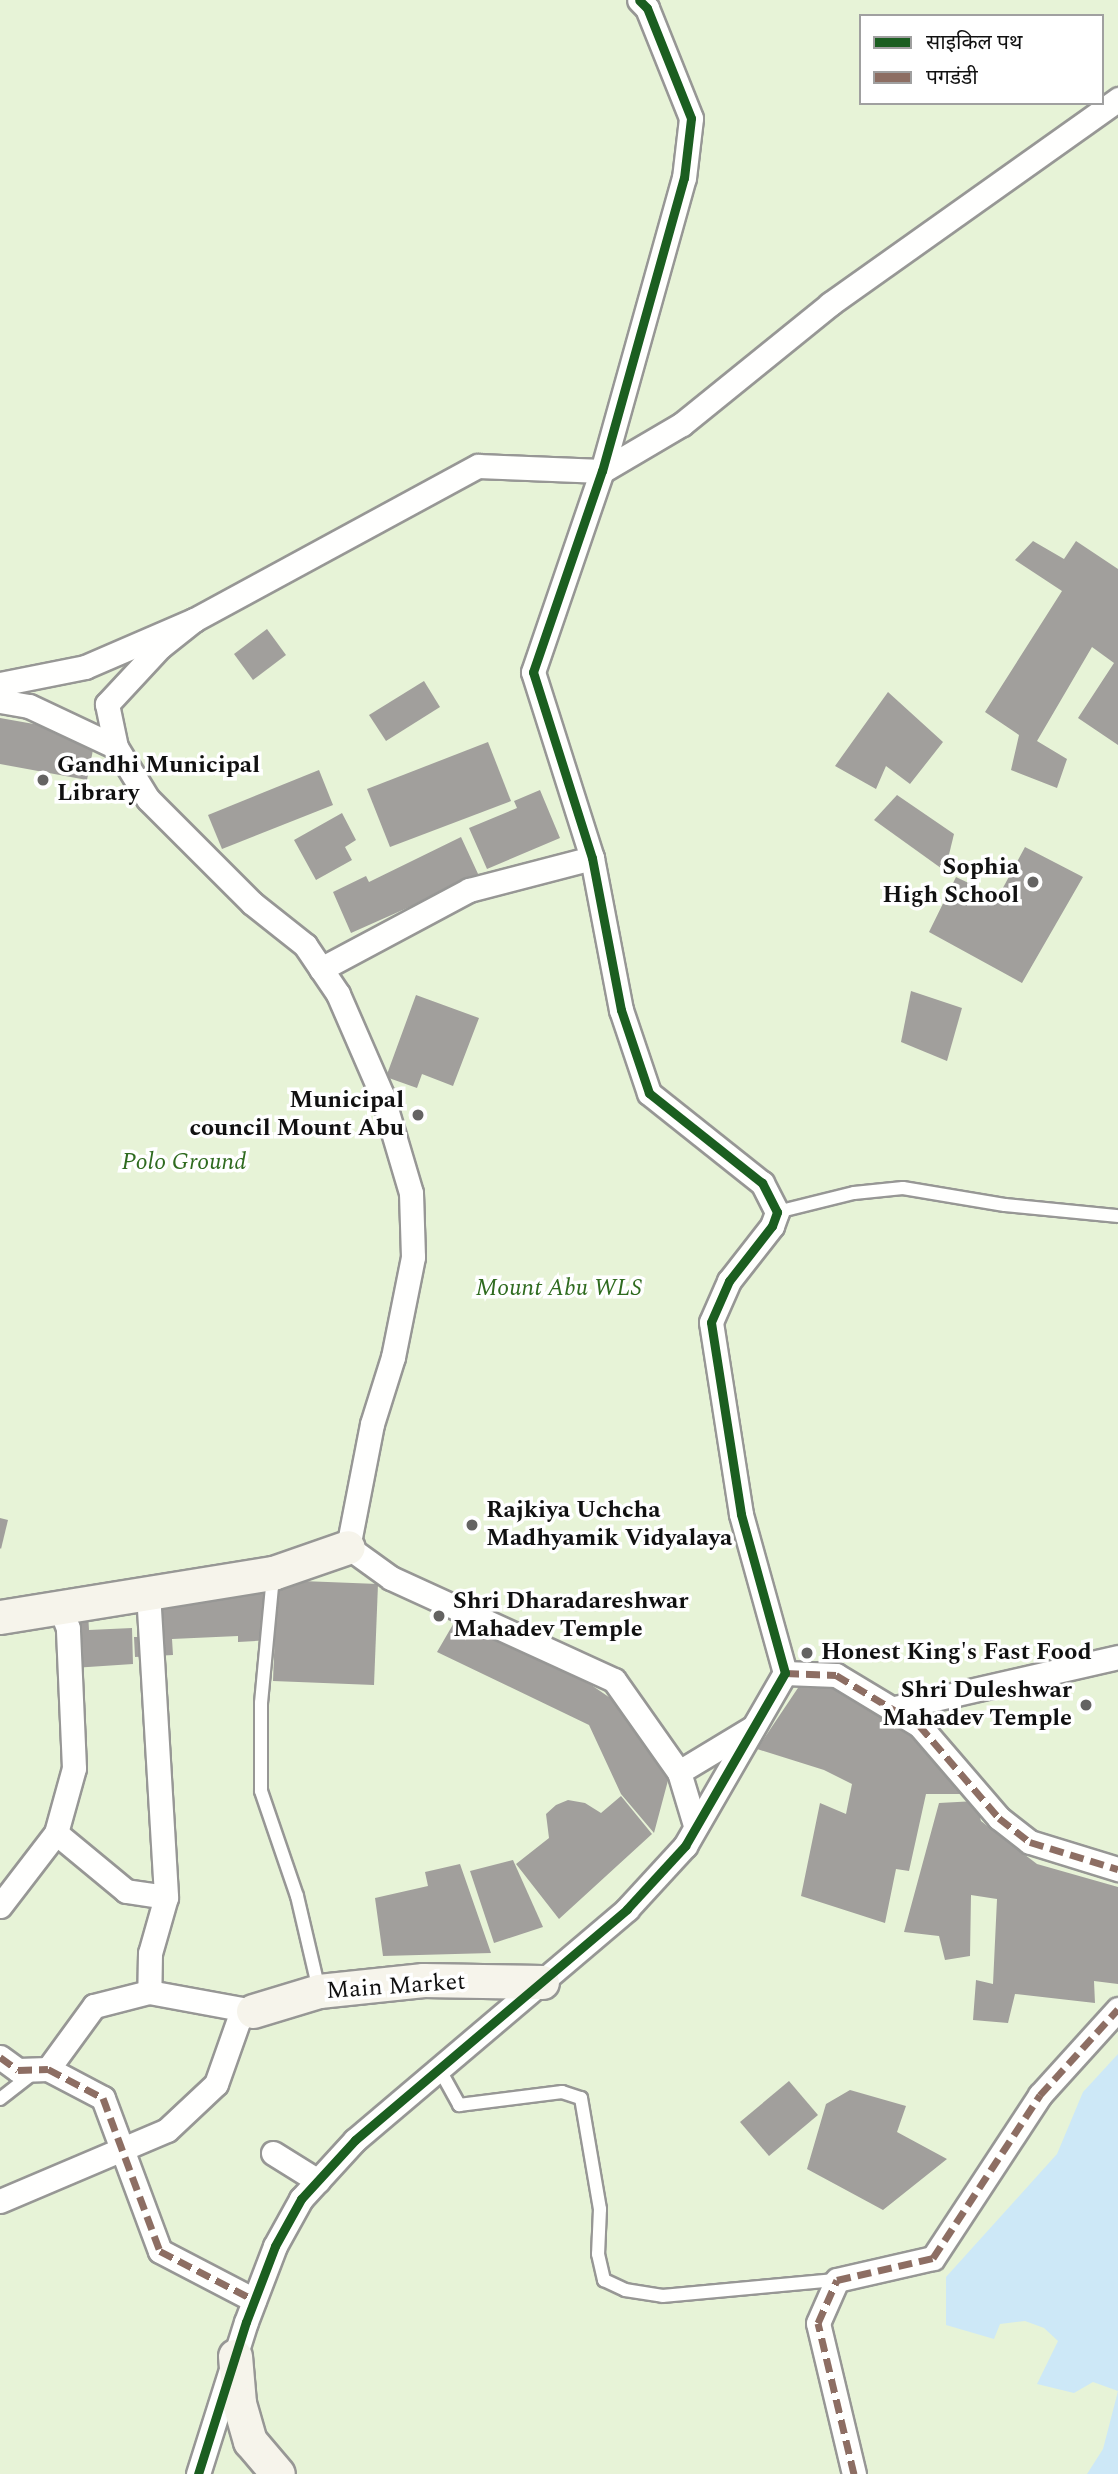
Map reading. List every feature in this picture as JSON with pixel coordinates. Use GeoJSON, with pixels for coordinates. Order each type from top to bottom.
{"type":"FeatureCollection","features":[{"type":"Feature","properties":{"kind":"main road"},"geometry":{"type":"LineString","coordinates":[[0,1617],[273,1573],[348,1547]]}},
{"type":"Feature","properties":{"kind":"main road","name":"Main Market"},"geometry":{"type":"LineString","coordinates":[[253,2011],[319,1991],[423,1980],[542,1982]]}},
{"type":"Feature","properties":{"kind":"main road"},"geometry":{"type":"LineString","coordinates":[[235,2356],[239,2403],[250,2441],[278,2474]]}},
{"type":"Feature","properties":{"kind":"street"},"geometry":{"type":"LineString","coordinates":[[198,2474],[254,2300],[275,2246],[301,2199],[355,2140],[441,2072],[627,1909],[685,1846],[785,1673],[741,1514],[711,1322],[729,1281],[772,1226],[777,1212],[762,1183],[649,1093],[621,1010],[592,858],[533,672],[603,471],[684,178],[691,118],[647,8],[639,0]]}},
{"type":"Feature","properties":{"kind":"street"},"geometry":{"type":"LineString","coordinates":[[0,684],[85,667],[194,620],[478,466],[603,471],[682,424],[830,304],[1114,105]]}},
{"type":"Feature","properties":{"kind":"street"},"geometry":{"type":"LineString","coordinates":[[194,620],[160,648],[107,704],[116,747],[148,799],[252,902],[305,945],[338,993],[382,1095],[411,1193],[413,1257],[393,1357],[372,1424],[348,1547],[391,1578],[614,1680],[679,1772],[695,1825]]}},
{"type":"Feature","properties":{"kind":"street"},"geometry":{"type":"LineString","coordinates":[[0,701],[29,706],[116,747]]}},
{"type":"Feature","properties":{"kind":"street"},"geometry":{"type":"LineString","coordinates":[[321,969],[470,890],[592,858]]}},
{"type":"Feature","properties":{"kind":"street"},"geometry":{"type":"LineString","coordinates":[[148,1592],[166,1897],[150,1953],[149,1992]]}},
{"type":"Feature","properties":{"kind":"street"},"geometry":{"type":"LineString","coordinates":[[0,1906],[56,1833],[74,1768],[68,1628],[60,1606]]}},
{"type":"Feature","properties":{"kind":"street"},"geometry":{"type":"LineString","coordinates":[[891,1709],[1118,1657]]}},
{"type":"Feature","properties":{"kind":"street"},"geometry":{"type":"LineString","coordinates":[[785,1673],[836,1675],[919,1725],[999,1818],[1030,1842],[1118,1869]]}},
{"type":"Feature","properties":{"kind":"street"},"geometry":{"type":"LineString","coordinates":[[679,1772],[755,1726]]}},
{"type":"Feature","properties":{"kind":"street"},"geometry":{"type":"LineString","coordinates":[[56,1833],[126,1891],[166,1897]]}},
{"type":"Feature","properties":{"kind":"street"},"geometry":{"type":"LineString","coordinates":[[43,2069],[93,2006],[149,1992],[253,2011]]}},
{"type":"Feature","properties":{"kind":"street"},"geometry":{"type":"LineString","coordinates":[[854,2474],[818,2323],[837,2280],[933,2258],[977,2197],[1040,2095],[1118,2009]]}},
{"type":"Feature","properties":{"kind":"street"},"geometry":{"type":"LineString","coordinates":[[0,2201],[167,2130],[216,2084],[239,2019],[253,2011]]}},
{"type":"Feature","properties":{"kind":"street"},"geometry":{"type":"LineString","coordinates":[[0,2057],[18,2070],[43,2069],[103,2098],[160,2251],[254,2300]]}},
{"type":"Feature","properties":{"kind":"street"},"geometry":{"type":"LineString","coordinates":[[273,2153],[318,2181]]}},
{"type":"Feature","properties":{"kind":"lane"},"geometry":{"type":"LineString","coordinates":[[777,1212],[854,1193],[903,1188],[1005,1205],[1118,1216]]}},
{"type":"Feature","properties":{"kind":"lane"},"geometry":{"type":"LineString","coordinates":[[273,1573],[261,1703],[261,1791],[297,1895],[319,1991]]}},
{"type":"Feature","properties":{"kind":"lane"},"geometry":{"type":"LineString","coordinates":[[0,2099],[43,2069]]}},
{"type":"Feature","properties":{"kind":"lane"},"geometry":{"type":"LineString","coordinates":[[441,2072],[459,2105],[562,2092],[581,2098],[600,2209],[598,2254],[604,2280],[625,2290],[663,2296],[837,2280]]}},
{"type":"Feature","properties":{"kind":"green space","name":"Mount Abu WLS"},"geometry":{"type":"Polygon","coordinates":[[[0,0],[1118,0],[1118,2474],[0,2474],[0,0]]]}},
{"type":"Feature","properties":{"kind":"water"},"geometry":{"type":"Polygon","coordinates":[[[1118,2054],[1118,2391],[1093,2382],[1074,2393],[1037,2384],[1058,2341],[1044,2328],[1025,2321],[1000,2324],[994,2339],[946,2325],[946,2277],[1057,2154],[1083,2092],[1118,2054]]]}},
{"type":"Feature","properties":{"kind":"water"},"geometry":{"type":"Polygon","coordinates":[[[1118,2391],[1118,2474],[1087,2474],[1103,2449],[1118,2391]]]}},
{"type":"Feature","properties":{"kind":"building"},"geometry":{"type":"Polygon","coordinates":[[[1033,541],[1064,559],[1076,541],[1118,569],[1118,745],[1078,718],[1114,663],[1092,647],[1037,741],[1067,759],[1057,788],[1011,770],[1019,735],[985,712],[1062,591],[1015,560],[1033,541]]]}},
{"type":"Feature","properties":{"kind":"building"},"geometry":{"type":"Polygon","coordinates":[[[267,629],[286,655],[253,680],[234,654],[267,629]]]}},
{"type":"Feature","properties":{"kind":"building"},"geometry":{"type":"Polygon","coordinates":[[[424,681],[440,707],[386,741],[369,715],[424,681]]]}},
{"type":"Feature","properties":{"kind":"building"},"geometry":{"type":"Polygon","coordinates":[[[888,692],[943,742],[910,784],[886,766],[876,789],[835,766],[888,692]]]}},
{"type":"Feature","properties":{"kind":"building"},"geometry":{"type":"Polygon","coordinates":[[[0,718],[96,735],[87,780],[0,764],[0,718]]]}},
{"type":"Feature","properties":{"kind":"building"},"geometry":{"type":"Polygon","coordinates":[[[488,742],[511,801],[390,847],[367,789],[488,742]]]}},
{"type":"Feature","properties":{"kind":"building"},"geometry":{"type":"Polygon","coordinates":[[[319,770],[333,805],[222,849],[208,815],[319,770]]]}},
{"type":"Feature","properties":{"kind":"building"},"geometry":{"type":"Polygon","coordinates":[[[540,790],[560,838],[487,869],[469,828],[517,808],[514,801],[540,790]]]}},
{"type":"Feature","properties":{"kind":"building"},"geometry":{"type":"Polygon","coordinates":[[[897,795],[954,834],[945,871],[874,820],[897,795]]]}},
{"type":"Feature","properties":{"kind":"building"},"geometry":{"type":"Polygon","coordinates":[[[342,813],[356,840],[345,847],[352,860],[316,880],[294,840],[342,813]]]}},
{"type":"Feature","properties":{"kind":"building"},"geometry":{"type":"Polygon","coordinates":[[[461,837],[479,876],[351,933],[333,892],[366,876],[369,882],[461,837]]]}},
{"type":"Feature","properties":{"kind":"building"},"geometry":{"type":"Polygon","coordinates":[[[1025,847],[1083,877],[1022,983],[929,932],[956,877],[998,897],[1025,847]]]}},
{"type":"Feature","properties":{"kind":"building"},"geometry":{"type":"Polygon","coordinates":[[[911,991],[962,1008],[947,1061],[901,1042],[911,991]]]}},
{"type":"Feature","properties":{"kind":"building"},"geometry":{"type":"Polygon","coordinates":[[[416,995],[479,1018],[453,1086],[422,1074],[417,1088],[386,1077],[416,995]]]}},
{"type":"Feature","properties":{"kind":"building"},"geometry":{"type":"Polygon","coordinates":[[[0,1518],[8,1520],[1,1549],[0,1548],[0,1518]]]}},
{"type":"Feature","properties":{"kind":"building"},"geometry":{"type":"Polygon","coordinates":[[[277,1580],[378,1584],[374,1685],[273,1681],[277,1580]]]}},
{"type":"Feature","properties":{"kind":"building"},"geometry":{"type":"Polygon","coordinates":[[[267,1588],[270,1640],[238,1642],[238,1636],[172,1639],[173,1655],[135,1657],[134,1637],[142,1637],[139,1595],[267,1588]]]}},
{"type":"Feature","properties":{"kind":"building"},"geometry":{"type":"Polygon","coordinates":[[[87,1595],[89,1630],[132,1628],[133,1664],[58,1669],[54,1596],[87,1595]]]}},
{"type":"Feature","properties":{"kind":"building"},"geometry":{"type":"Polygon","coordinates":[[[455,1621],[584,1680],[619,1704],[670,1773],[654,1833],[621,1794],[589,1725],[437,1652],[455,1621]]]}},
{"type":"Feature","properties":{"kind":"building"},"geometry":{"type":"Polygon","coordinates":[[[810,1670],[912,1735],[971,1794],[926,1794],[909,1871],[896,1869],[885,1923],[801,1896],[820,1803],[846,1814],[852,1784],[824,1770],[757,1749],[810,1670]]]}},
{"type":"Feature","properties":{"kind":"building"},"geometry":{"type":"Polygon","coordinates":[[[621,1796],[652,1834],[559,1919],[516,1864],[549,1838],[546,1814],[556,1805],[568,1800],[585,1803],[601,1813],[621,1796]]]}},
{"type":"Feature","properties":{"kind":"building"},"geometry":{"type":"Polygon","coordinates":[[[976,1801],[981,1821],[1037,1864],[1118,1887],[1118,1984],[1094,1981],[1095,2003],[1015,1994],[1008,2023],[973,2020],[976,1980],[993,1984],[997,1899],[971,1895],[970,1956],[945,1960],[939,1936],[904,1932],[939,1803],[976,1801]]]}},
{"type":"Feature","properties":{"kind":"building"},"geometry":{"type":"Polygon","coordinates":[[[513,1860],[543,1927],[494,1943],[470,1871],[513,1860]]]}},
{"type":"Feature","properties":{"kind":"building"},"geometry":{"type":"Polygon","coordinates":[[[460,1864],[491,1953],[383,1956],[375,1898],[428,1886],[425,1872],[460,1864]]]}},
{"type":"Feature","properties":{"kind":"building"},"geometry":{"type":"Polygon","coordinates":[[[789,2081],[818,2115],[769,2156],[740,2122],[789,2081]]]}},
{"type":"Feature","properties":{"kind":"building"},"geometry":{"type":"Polygon","coordinates":[[[850,2090],[906,2106],[897,2132],[947,2159],[883,2210],[807,2169],[826,2104],[850,2090]]]}},
{"type":"Feature","properties":{"kind":"marked path"},"geometry":{"type":"LineString","coordinates":[[785,1673],[836,1675],[919,1725],[999,1818],[1030,1842],[1118,1869]]}},
{"type":"Feature","properties":{"kind":"marked path"},"geometry":{"type":"LineString","coordinates":[[854,2474],[818,2323],[837,2280],[933,2258],[1040,2095],[1118,2009]]}},
{"type":"Feature","properties":{"kind":"marked path"},"geometry":{"type":"LineString","coordinates":[[0,2057],[18,2070],[48,2069],[103,2098],[160,2251],[254,2300]]}},
{"type":"Feature","properties":{"kind":"cycle path"},"geometry":{"type":"LineString","coordinates":[[198,2474],[246,2322],[275,2246],[301,2199],[355,2140],[627,1909],[685,1846],[785,1673],[741,1514],[711,1322],[729,1281],[772,1226],[777,1212],[762,1183],[649,1093],[621,1010],[592,858],[533,672],[602,471],[684,178],[691,118],[647,8],[639,0]]}},
{"type":"Feature","properties":{"kind":"place","name":"Gandhi Municipal Library"},"geometry":{"type":"Point","coordinates":[43,780]}},
{"type":"Feature","properties":{"kind":"place","name":"Sophia High School"},"geometry":{"type":"Point","coordinates":[1033,882]}},
{"type":"Feature","properties":{"kind":"place","name":"Municipal council Mount Abu"},"geometry":{"type":"Point","coordinates":[418,1115]}},
{"type":"Feature","properties":{"kind":"place","name":"Rajkiya Uchcha Madhyamik Vidyalaya"},"geometry":{"type":"Point","coordinates":[472,1525]}},
{"type":"Feature","properties":{"kind":"place","name":"Shri Dharadareshwar Mahadev Temple"},"geometry":{"type":"Point","coordinates":[439,1616]}},
{"type":"Feature","properties":{"kind":"place","name":"Honest King's Fast Food"},"geometry":{"type":"Point","coordinates":[807,1653]}},
{"type":"Feature","properties":{"kind":"place","name":"Shri Duleshwar Mahadev Temple"},"geometry":{"type":"Point","coordinates":[1086,1705]}},
{"type":"Feature","properties":{"kind":"park label","name":"Polo Ground"},"geometry":{"type":"Point","coordinates":[184,1163]}}]}
